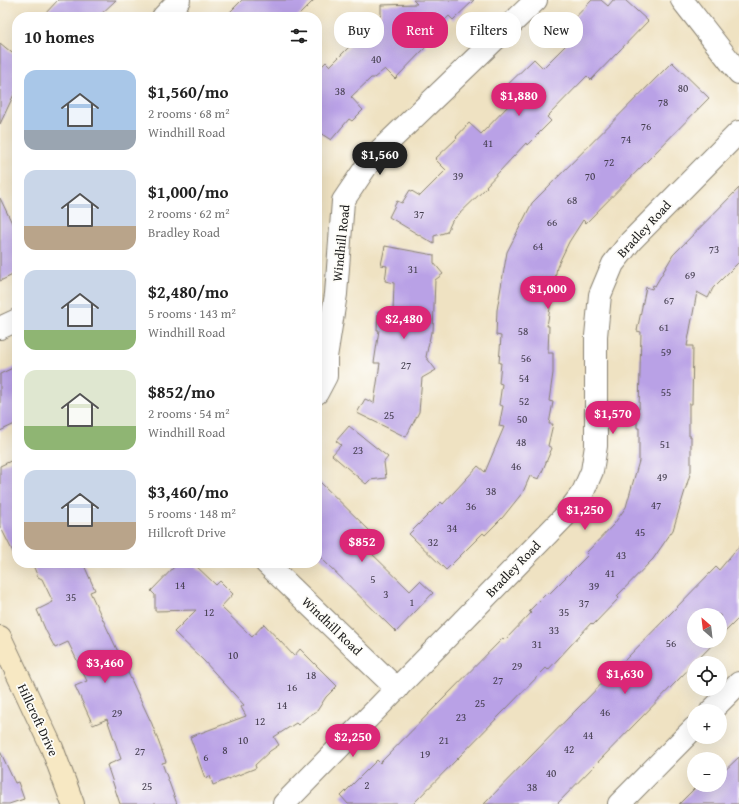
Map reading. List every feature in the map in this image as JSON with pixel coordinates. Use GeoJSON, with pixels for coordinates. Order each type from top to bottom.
{"type":"FeatureCollection","features":[{"type":"Feature","properties":{"kind":"street"},"geometry":{"type":"LineString","coordinates":[[168,12],[179,0]]}},
{"type":"Feature","properties":{"kind":"street","name":"Windhill Road"},"geometry":{"type":"LineString","coordinates":[[322,384],[326,376],[326,357],[336,294],[343,201],[372,158],[536,0]]}},
{"type":"Feature","properties":{"kind":"street"},"geometry":{"type":"LineString","coordinates":[[682,0],[739,73]]}},
{"type":"Feature","properties":{"kind":"street","name":"Bradley Road"},"geometry":{"type":"LineString","coordinates":[[286,804],[565,516],[583,492],[592,471],[596,446],[596,336],[600,295],[612,264],[631,241],[739,132]]}},
{"type":"Feature","properties":{"kind":"street"},"geometry":{"type":"LineString","coordinates":[[0,328],[12,322]]}},
{"type":"Feature","properties":{"kind":"street","name":"Windhill Road"},"geometry":{"type":"LineString","coordinates":[[271,568],[397,689]]}},
{"type":"Feature","properties":{"kind":"street","name":"Hillcroft Drive"},"geometry":{"type":"LineString","coordinates":[[0,638],[52,748],[73,804]]}},
{"type":"Feature","properties":{"kind":"street"},"geometry":{"type":"LineString","coordinates":[[718,704],[739,683]]}},
{"type":"Feature","properties":{"kind":"street"},"geometry":{"type":"LineString","coordinates":[[619,804],[687,735]]}},
{"type":"Feature","properties":{"kind":"building"},"geometry":{"type":"Polygon","coordinates":[[[58,0],[116,0],[103,12],[47,12],[58,0]]]}},
{"type":"Feature","properties":{"kind":"building"},"geometry":{"type":"Polygon","coordinates":[[[242,0],[314,0],[302,12],[230,12],[242,0]]]}},
{"type":"Feature","properties":{"kind":"building"},"geometry":{"type":"Polygon","coordinates":[[[413,0],[474,0],[461,12],[456,12],[456,17],[453,20],[449,16],[448,17],[448,12],[392,12],[392,48],[425,48],[395,79],[385,69],[374,78],[371,78],[351,97],[363,110],[352,121],[349,119],[331,140],[322,134],[322,66],[326,62],[330,66],[348,48],[384,48],[384,12],[381,12],[381,5],[417,4],[413,0]]]}},
{"type":"Feature","properties":{"kind":"building"},"geometry":{"type":"Polygon","coordinates":[[[592,0],[601,0],[608,6],[613,0],[625,0],[648,21],[591,80],[587,76],[547,117],[551,121],[527,145],[526,143],[486,186],[487,187],[452,221],[447,232],[434,236],[434,244],[389,217],[397,201],[402,203],[410,190],[420,196],[446,170],[435,159],[457,138],[456,137],[469,123],[481,134],[510,104],[499,93],[534,59],[543,68],[563,48],[583,48],[583,12],[580,12],[592,0]]]}},
{"type":"Feature","properties":{"kind":"building"},"geometry":{"type":"Polygon","coordinates":[[[0,43],[12,53],[12,99],[0,124],[0,43]]]}},
{"type":"Feature","properties":{"kind":"building"},"geometry":{"type":"Polygon","coordinates":[[[672,62],[709,98],[586,223],[583,220],[569,242],[557,267],[547,326],[549,326],[548,353],[553,353],[553,373],[549,401],[553,402],[549,424],[553,424],[548,446],[552,448],[539,479],[530,476],[523,492],[503,517],[485,535],[483,533],[446,570],[409,534],[441,502],[443,504],[478,466],[485,472],[504,427],[499,426],[503,406],[499,405],[502,384],[499,383],[501,336],[496,335],[497,310],[507,252],[532,203],[672,62]]]}},
{"type":"Feature","properties":{"kind":"building"},"geometry":{"type":"Polygon","coordinates":[[[739,188],[739,262],[713,288],[708,298],[697,292],[687,346],[693,346],[692,404],[689,404],[691,471],[673,530],[653,559],[617,596],[619,598],[593,625],[591,623],[548,670],[546,668],[413,804],[348,804],[341,796],[377,760],[380,763],[503,638],[505,640],[531,613],[529,611],[548,592],[549,594],[588,555],[586,553],[614,524],[626,507],[639,461],[639,428],[637,428],[637,409],[639,409],[641,332],[637,331],[646,287],[652,289],[653,285],[655,286],[673,255],[739,188]]]}},
{"type":"Feature","properties":{"kind":"building"},"geometry":{"type":"Polygon","coordinates":[[[0,198],[12,223],[12,275],[0,281],[0,198]]]}},
{"type":"Feature","properties":{"kind":"building"},"geometry":{"type":"Polygon","coordinates":[[[385,246],[434,255],[434,263],[443,274],[435,280],[433,332],[431,332],[426,357],[436,370],[422,378],[419,412],[406,437],[357,413],[365,399],[374,403],[380,363],[374,363],[379,330],[377,330],[378,311],[393,312],[394,283],[385,281],[387,266],[381,265],[385,246]]]}},
{"type":"Feature","properties":{"kind":"building"},"geometry":{"type":"Polygon","coordinates":[[[12,368],[12,425],[0,431],[0,374],[12,368]]]}},
{"type":"Feature","properties":{"kind":"building"},"geometry":{"type":"Polygon","coordinates":[[[349,426],[388,457],[384,462],[386,478],[370,480],[366,484],[332,455],[341,445],[336,441],[349,426]]]}},
{"type":"Feature","properties":{"kind":"building"},"geometry":{"type":"Polygon","coordinates":[[[12,460],[12,550],[0,526],[0,466],[12,460]]]}},
{"type":"Feature","properties":{"kind":"building"},"geometry":{"type":"Polygon","coordinates":[[[322,484],[372,533],[362,544],[410,591],[420,581],[433,593],[396,632],[322,559],[322,484]]]}},
{"type":"Feature","properties":{"kind":"building"},"geometry":{"type":"Polygon","coordinates":[[[739,546],[739,618],[727,630],[727,608],[687,608],[687,648],[709,648],[701,656],[687,656],[687,671],[557,804],[484,804],[716,567],[719,570],[739,546]]]}},
{"type":"Feature","properties":{"kind":"building"},"geometry":{"type":"Polygon","coordinates":[[[34,568],[85,568],[95,590],[90,592],[152,724],[166,762],[162,763],[177,804],[120,804],[107,765],[121,759],[107,719],[93,725],[75,686],[87,681],[68,642],[55,648],[46,631],[37,610],[53,602],[42,579],[38,577],[34,568]]]}},
{"type":"Feature","properties":{"kind":"building"},"geometry":{"type":"Polygon","coordinates":[[[173,568],[198,568],[216,585],[220,581],[233,594],[221,607],[252,637],[264,624],[294,656],[300,649],[337,686],[326,697],[317,711],[298,725],[296,723],[274,737],[279,745],[255,765],[256,768],[213,785],[210,776],[205,778],[190,737],[246,716],[241,707],[244,705],[204,661],[174,632],[196,610],[155,611],[155,595],[151,591],[173,568]]]}},
{"type":"Feature","properties":{"kind":"building"},"geometry":{"type":"Polygon","coordinates":[[[0,751],[15,783],[18,782],[24,799],[9,804],[0,804],[0,751]]]}},
{"type":"Feature","properties":{"kind":"building"},"geometry":{"type":"Polygon","coordinates":[[[739,757],[739,804],[679,804],[691,792],[727,792],[727,768],[739,757]]]}}]}
